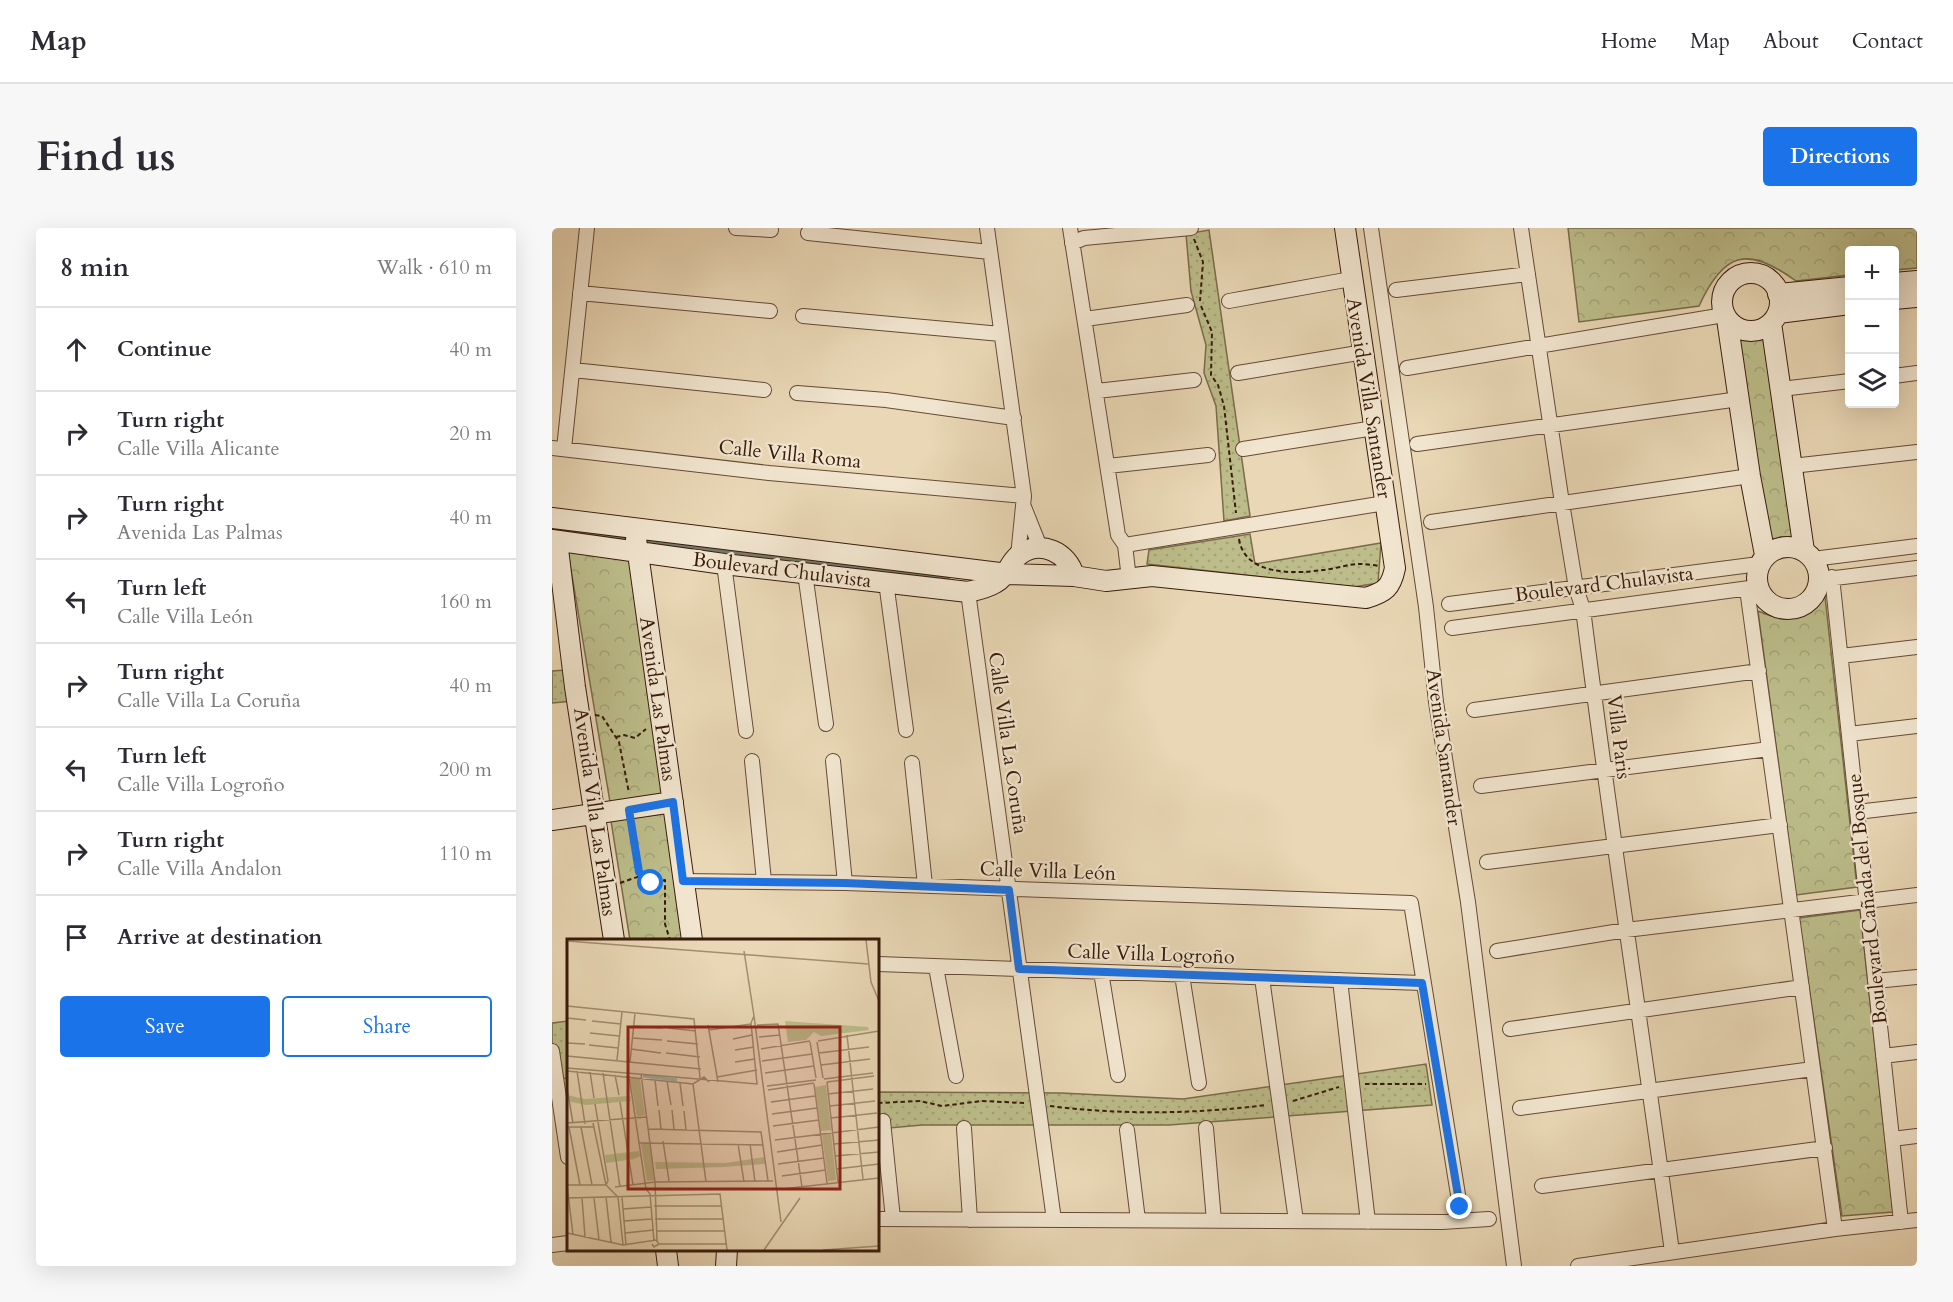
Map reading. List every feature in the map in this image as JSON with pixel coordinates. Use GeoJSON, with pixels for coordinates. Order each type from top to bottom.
{"type":"FeatureCollection","features":[{"type":"Feature","properties":{"kind":"street"},"geometry":{"type":"LineString","coordinates":[[558,448],[573,370],[587,228]]}},
{"type":"Feature","properties":{"kind":"street"},"geometry":{"type":"LineString","coordinates":[[736,228],[771,230]]}},
{"type":"Feature","properties":{"kind":"street"},"geometry":{"type":"LineString","coordinates":[[987,228],[1024,501],[1040,547]]}},
{"type":"Feature","properties":{"kind":"street"},"geometry":{"type":"LineString","coordinates":[[1070,228],[1118,535],[1125,545],[1129,579]]}},
{"type":"Feature","properties":{"kind":"street"},"geometry":{"type":"LineString","coordinates":[[1072,243],[1084,238],[1191,228]]}},
{"type":"Feature","properties":{"kind":"street","name":"Avenida Villa Santander"},"geometry":{"type":"LineString","coordinates":[[1345,228],[1395,568],[1392,582],[1384,592],[1366,598]]}},
{"type":"Feature","properties":{"kind":"street","name":"Avenida Santander"},"geometry":{"type":"LineString","coordinates":[[1371,228],[1426,607],[1436,702],[1468,902],[1514,1266]]}},
{"type":"Feature","properties":{"kind":"street","name":"Villa Paris"},"geometry":{"type":"LineString","coordinates":[[1521,228],[1562,503],[1576,588],[1583,609],[1613,845],[1672,1252]]}},
{"type":"Feature","properties":{"kind":"street"},"geometry":{"type":"LineString","coordinates":[[808,233],[990,252]]}},
{"type":"Feature","properties":{"kind":"street"},"geometry":{"type":"LineString","coordinates":[[1396,290],[1528,274]]}},
{"type":"Feature","properties":{"kind":"street"},"geometry":{"type":"LineString","coordinates":[[1826,578],[1809,555],[1792,466],[1780,389],[1774,285],[1759,275],[1740,276],[1726,288],[1722,306],[1739,399],[1762,560],[1752,588],[1759,671],[1835,1229]]}},
{"type":"Feature","properties":{"kind":"street"},"geometry":{"type":"LineString","coordinates":[[1229,301],[1351,279]]}},
{"type":"Feature","properties":{"kind":"street"},"geometry":{"type":"LineString","coordinates":[[1899,283],[1917,281]]}},
{"type":"Feature","properties":{"kind":"street"},"geometry":{"type":"LineString","coordinates":[[1407,368],[1725,317],[1743,330],[1753,332],[1776,310],[1845,289]]}},
{"type":"Feature","properties":{"kind":"street"},"geometry":{"type":"LineString","coordinates":[[580,293],[770,311]]}},
{"type":"Feature","properties":{"kind":"street"},"geometry":{"type":"LineString","coordinates":[[1899,299],[1917,297]]}},
{"type":"Feature","properties":{"kind":"street"},"geometry":{"type":"LineString","coordinates":[[1776,310],[1845,304]]}},
{"type":"Feature","properties":{"kind":"street"},"geometry":{"type":"LineString","coordinates":[[1085,319],[1187,305]]}},
{"type":"Feature","properties":{"kind":"street"},"geometry":{"type":"LineString","coordinates":[[803,316],[1001,334]]}},
{"type":"Feature","properties":{"kind":"street"},"geometry":{"type":"LineString","coordinates":[[1238,373],[1364,352]]}},
{"type":"Feature","properties":{"kind":"street"},"geometry":{"type":"LineString","coordinates":[[573,370],[764,390]]}},
{"type":"Feature","properties":{"kind":"street"},"geometry":{"type":"LineString","coordinates":[[1899,375],[1917,373]]}},
{"type":"Feature","properties":{"kind":"street"},"geometry":{"type":"LineString","coordinates":[[1097,391],[1194,380]]}},
{"type":"Feature","properties":{"kind":"street"},"geometry":{"type":"LineString","coordinates":[[1780,389],[1845,382]]}},
{"type":"Feature","properties":{"kind":"street"},"geometry":{"type":"LineString","coordinates":[[796,393],[886,400],[1014,418]]}},
{"type":"Feature","properties":{"kind":"street"},"geometry":{"type":"LineString","coordinates":[[1417,444],[1739,399]]}},
{"type":"Feature","properties":{"kind":"street"},"geometry":{"type":"LineString","coordinates":[[1243,449],[1374,429]]}},
{"type":"Feature","properties":{"kind":"street","name":"Calle Villa Roma"},"geometry":{"type":"LineString","coordinates":[[558,448],[1024,501]]}},
{"type":"Feature","properties":{"kind":"street"},"geometry":{"type":"LineString","coordinates":[[1792,466],[1917,452]]}},
{"type":"Feature","properties":{"kind":"street"},"geometry":{"type":"LineString","coordinates":[[1108,466],[1208,455]]}},
{"type":"Feature","properties":{"kind":"street"},"geometry":{"type":"LineString","coordinates":[[1431,522],[1750,476]]}},
{"type":"Feature","properties":{"kind":"street"},"geometry":{"type":"LineString","coordinates":[[1008,574],[1018,556],[1024,501]]}},
{"type":"Feature","properties":{"kind":"street"},"geometry":{"type":"LineString","coordinates":[[1125,545],[1385,502]]}},
{"type":"Feature","properties":{"kind":"street","name":"Boulevard Chulavista"},"geometry":{"type":"LineString","coordinates":[[552,518],[1008,574],[1074,576],[1106,580],[1152,576],[1366,598]]}},
{"type":"Feature","properties":{"kind":"street","name":"Avenida Las Palmas"},"geometry":{"type":"LineString","coordinates":[[635,529],[692,939]]}},
{"type":"Feature","properties":{"kind":"street","name":"Boulevard Chulavista"},"geometry":{"type":"LineString","coordinates":[[554,540],[724,564],[968,592],[995,584],[1008,574]]}},
{"type":"Feature","properties":{"kind":"street","name":"Avenida Villa Las Palmas"},"geometry":{"type":"LineString","coordinates":[[554,540],[614,939]]}},
{"type":"Feature","properties":{"kind":"street","name":"Boulevard Chulavista"},"geometry":{"type":"LineString","coordinates":[[1449,604],[1576,588],[1762,560],[1784,546],[1809,555],[1917,546]]}},
{"type":"Feature","properties":{"kind":"street"},"geometry":{"type":"LineString","coordinates":[[1018,556],[1040,547],[1054,550],[1065,557],[1072,567],[1074,576]]}},
{"type":"Feature","properties":{"kind":"street"},"geometry":{"type":"LineString","coordinates":[[724,564],[746,731]]}},
{"type":"Feature","properties":{"kind":"street"},"geometry":{"type":"LineString","coordinates":[[1752,588],[1770,604],[1792,609],[1811,599],[1826,578],[1917,568]]}},
{"type":"Feature","properties":{"kind":"street"},"geometry":{"type":"LineString","coordinates":[[804,573],[826,724]]}},
{"type":"Feature","properties":{"kind":"street","name":"Boulevard Cañada del Bosque"},"geometry":{"type":"LineString","coordinates":[[1826,578],[1841,656],[1901,1222]]}},
{"type":"Feature","properties":{"kind":"street"},"geometry":{"type":"LineString","coordinates":[[886,582],[906,730]]}},
{"type":"Feature","properties":{"kind":"street","name":"Boulevard Chulavista"},"geometry":{"type":"LineString","coordinates":[[1452,628],[1752,588]]}},
{"type":"Feature","properties":{"kind":"street","name":"Calle Villa La Coruña"},"geometry":{"type":"LineString","coordinates":[[968,592],[1054,1220]]}},
{"type":"Feature","properties":{"kind":"street"},"geometry":{"type":"LineString","coordinates":[[1841,656],[1917,647]]}},
{"type":"Feature","properties":{"kind":"street"},"geometry":{"type":"LineString","coordinates":[[1474,710],[1759,671]]}},
{"type":"Feature","properties":{"kind":"street"},"geometry":{"type":"LineString","coordinates":[[1849,734],[1917,726]]}},
{"type":"Feature","properties":{"kind":"street"},"geometry":{"type":"LineString","coordinates":[[1481,786],[1769,749]]}},
{"type":"Feature","properties":{"kind":"street"},"geometry":{"type":"LineString","coordinates":[[752,761],[764,881]]}},
{"type":"Feature","properties":{"kind":"street"},"geometry":{"type":"LineString","coordinates":[[833,761],[845,883]]}},
{"type":"Feature","properties":{"kind":"street"},"geometry":{"type":"LineString","coordinates":[[912,763],[925,885]]}},
{"type":"Feature","properties":{"kind":"street"},"geometry":{"type":"LineString","coordinates":[[552,820],[673,802]]}},
{"type":"Feature","properties":{"kind":"street"},"geometry":{"type":"LineString","coordinates":[[1857,812],[1917,805]]}},
{"type":"Feature","properties":{"kind":"street"},"geometry":{"type":"LineString","coordinates":[[1487,862],[1779,825]]}},
{"type":"Feature","properties":{"kind":"street","name":"Calle Villa León"},"geometry":{"type":"LineString","coordinates":[[683,881],[925,885],[1009,890],[1411,903],[1422,983]]}},
{"type":"Feature","properties":{"kind":"street"},"geometry":{"type":"LineString","coordinates":[[1497,951],[1626,930],[1917,895]]}},
{"type":"Feature","properties":{"kind":"street","name":"Calle Villa Logroño"},"geometry":{"type":"LineString","coordinates":[[879,964],[1422,983]]}},
{"type":"Feature","properties":{"kind":"street"},"geometry":{"type":"LineString","coordinates":[[936,967],[956,1076]]}},
{"type":"Feature","properties":{"kind":"street"},"geometry":{"type":"LineString","coordinates":[[1101,972],[1118,1075]]}},
{"type":"Feature","properties":{"kind":"street"},"geometry":{"type":"LineString","coordinates":[[1182,975],[1199,1083]]}},
{"type":"Feature","properties":{"kind":"street"},"geometry":{"type":"LineString","coordinates":[[1875,981],[1917,977]]}},
{"type":"Feature","properties":{"kind":"street"},"geometry":{"type":"LineString","coordinates":[[1262,978],[1296,1221]]}},
{"type":"Feature","properties":{"kind":"street"},"geometry":{"type":"LineString","coordinates":[[1340,980],[1368,1222]]}},
{"type":"Feature","properties":{"kind":"street"},"geometry":{"type":"LineString","coordinates":[[1422,983],[1460,1207],[1454,1219]]}},
{"type":"Feature","properties":{"kind":"street"},"geometry":{"type":"LineString","coordinates":[[1510,1029],[1802,987]]}},
{"type":"Feature","properties":{"kind":"street"},"geometry":{"type":"LineString","coordinates":[[552,1051],[567,1151]]}},
{"type":"Feature","properties":{"kind":"street"},"geometry":{"type":"LineString","coordinates":[[1883,1056],[1917,1052]]}},
{"type":"Feature","properties":{"kind":"street"},"geometry":{"type":"LineString","coordinates":[[1520,1108],[1813,1069]]}},
{"type":"Feature","properties":{"kind":"street"},"geometry":{"type":"LineString","coordinates":[[883,1121],[893,1219]]}},
{"type":"Feature","properties":{"kind":"street"},"geometry":{"type":"LineString","coordinates":[[963,1128],[970,1220]]}},
{"type":"Feature","properties":{"kind":"street"},"geometry":{"type":"LineString","coordinates":[[1206,1128],[1214,1221]]}},
{"type":"Feature","properties":{"kind":"street"},"geometry":{"type":"LineString","coordinates":[[1127,1130],[1138,1220]]}},
{"type":"Feature","properties":{"kind":"street"},"geometry":{"type":"LineString","coordinates":[[1892,1139],[1917,1136]]}},
{"type":"Feature","properties":{"kind":"street"},"geometry":{"type":"LineString","coordinates":[[1542,1186],[1825,1148]]}},
{"type":"Feature","properties":{"kind":"street"},"geometry":{"type":"LineString","coordinates":[[879,1219],[1442,1222],[1454,1219],[1488,1219]]}},
{"type":"Feature","properties":{"kind":"street"},"geometry":{"type":"LineString","coordinates":[[1578,1266],[1653,1261],[1672,1252],[1917,1220]]}},
{"type":"Feature","properties":{"kind":"street"},"geometry":{"type":"LineString","coordinates":[[552,1245],[567,1243]]}},
{"type":"Feature","properties":{"kind":"street"},"geometry":{"type":"LineString","coordinates":[[666,1251],[668,1266]]}},
{"type":"Feature","properties":{"kind":"street"},"geometry":{"type":"LineString","coordinates":[[726,1266],[727,1251]]}},
{"type":"Feature","properties":{"kind":"path"},"geometry":{"type":"LineString","coordinates":[[580,715],[602,716],[616,737],[628,786],[629,810],[639,872],[651,883],[665,880],[665,924],[670,939]]}},
{"type":"Feature","properties":{"kind":"path"},"geometry":{"type":"LineString","coordinates":[[616,737],[624,735],[635,738],[661,717]]}},
{"type":"Feature","properties":{"kind":"path"},"geometry":{"type":"LineString","coordinates":[[606,884],[624,883],[643,875]]}},
{"type":"Feature","properties":{"kind":"path"},"geometry":{"type":"LineString","coordinates":[[879,1103],[920,1101],[942,1106],[982,1101],[1038,1104],[1085,1110],[1226,1110],[1280,1103],[1352,1086],[1440,1084]]}},
{"type":"Feature","properties":{"kind":"green space"},"geometry":{"type":"Polygon","coordinates":[[[1568,228],[1917,228],[1917,268],[1899,270],[1899,246],[1845,246],[1845,275],[1796,281],[1764,262],[1751,259],[1739,260],[1728,265],[1718,274],[1699,306],[1579,322],[1568,228]]]}},
{"type":"Feature","properties":{"kind":"green space"},"geometry":{"type":"Polygon","coordinates":[[[1209,230],[1250,516],[1224,521],[1216,406],[1204,373],[1206,345],[1191,291],[1186,234],[1209,230]]]}},
{"type":"Feature","properties":{"kind":"green space"},"geometry":{"type":"Polygon","coordinates":[[[1769,336],[1795,537],[1781,537],[1767,541],[1736,340],[1752,341],[1769,336]]]}},
{"type":"Feature","properties":{"kind":"green space"},"geometry":{"type":"Polygon","coordinates":[[[1250,534],[1255,564],[1381,543],[1378,583],[1354,587],[1147,564],[1149,550],[1250,534]]]}},
{"type":"Feature","properties":{"kind":"green space"},"geometry":{"type":"Polygon","coordinates":[[[568,552],[632,560],[664,794],[610,802],[568,552]]]}},
{"type":"Feature","properties":{"kind":"green space"},"geometry":{"type":"Polygon","coordinates":[[[1825,597],[1857,887],[1796,895],[1758,611],[1778,618],[1794,617],[1809,611],[1825,597]]]}},
{"type":"Feature","properties":{"kind":"green space"},"geometry":{"type":"Polygon","coordinates":[[[566,670],[573,701],[552,703],[552,671],[566,670]]]}},
{"type":"Feature","properties":{"kind":"green space"},"geometry":{"type":"Polygon","coordinates":[[[669,813],[684,939],[630,939],[611,821],[669,813]]]}},
{"type":"Feature","properties":{"kind":"green space"},"geometry":{"type":"Polygon","coordinates":[[[1860,910],[1893,1212],[1842,1216],[1799,918],[1860,910]]]}},
{"type":"Feature","properties":{"kind":"green space"},"geometry":{"type":"Polygon","coordinates":[[[567,1021],[567,1078],[552,1080],[552,1023],[567,1021]]]}},
{"type":"Feature","properties":{"kind":"green space"},"geometry":{"type":"Polygon","coordinates":[[[1426,1064],[1432,1105],[1169,1125],[922,1125],[879,1129],[879,1092],[1061,1093],[1183,1099],[1426,1064]]]}},
{"type":"Feature","properties":{"kind":"waterway"},"geometry":{"type":"LineString","coordinates":[[552,529],[629,539]]}},
{"type":"Feature","properties":{"kind":"waterway"},"geometry":{"type":"LineString","coordinates":[[645,541],[948,579]]}},
{"type":"Feature","properties":{"kind":"route"},"geometry":{"type":"LineString","coordinates":[[651,883],[639,872],[629,810],[673,802],[683,881],[925,885],[1009,890],[1019,969],[1422,983],[1460,1207]]}}]}
